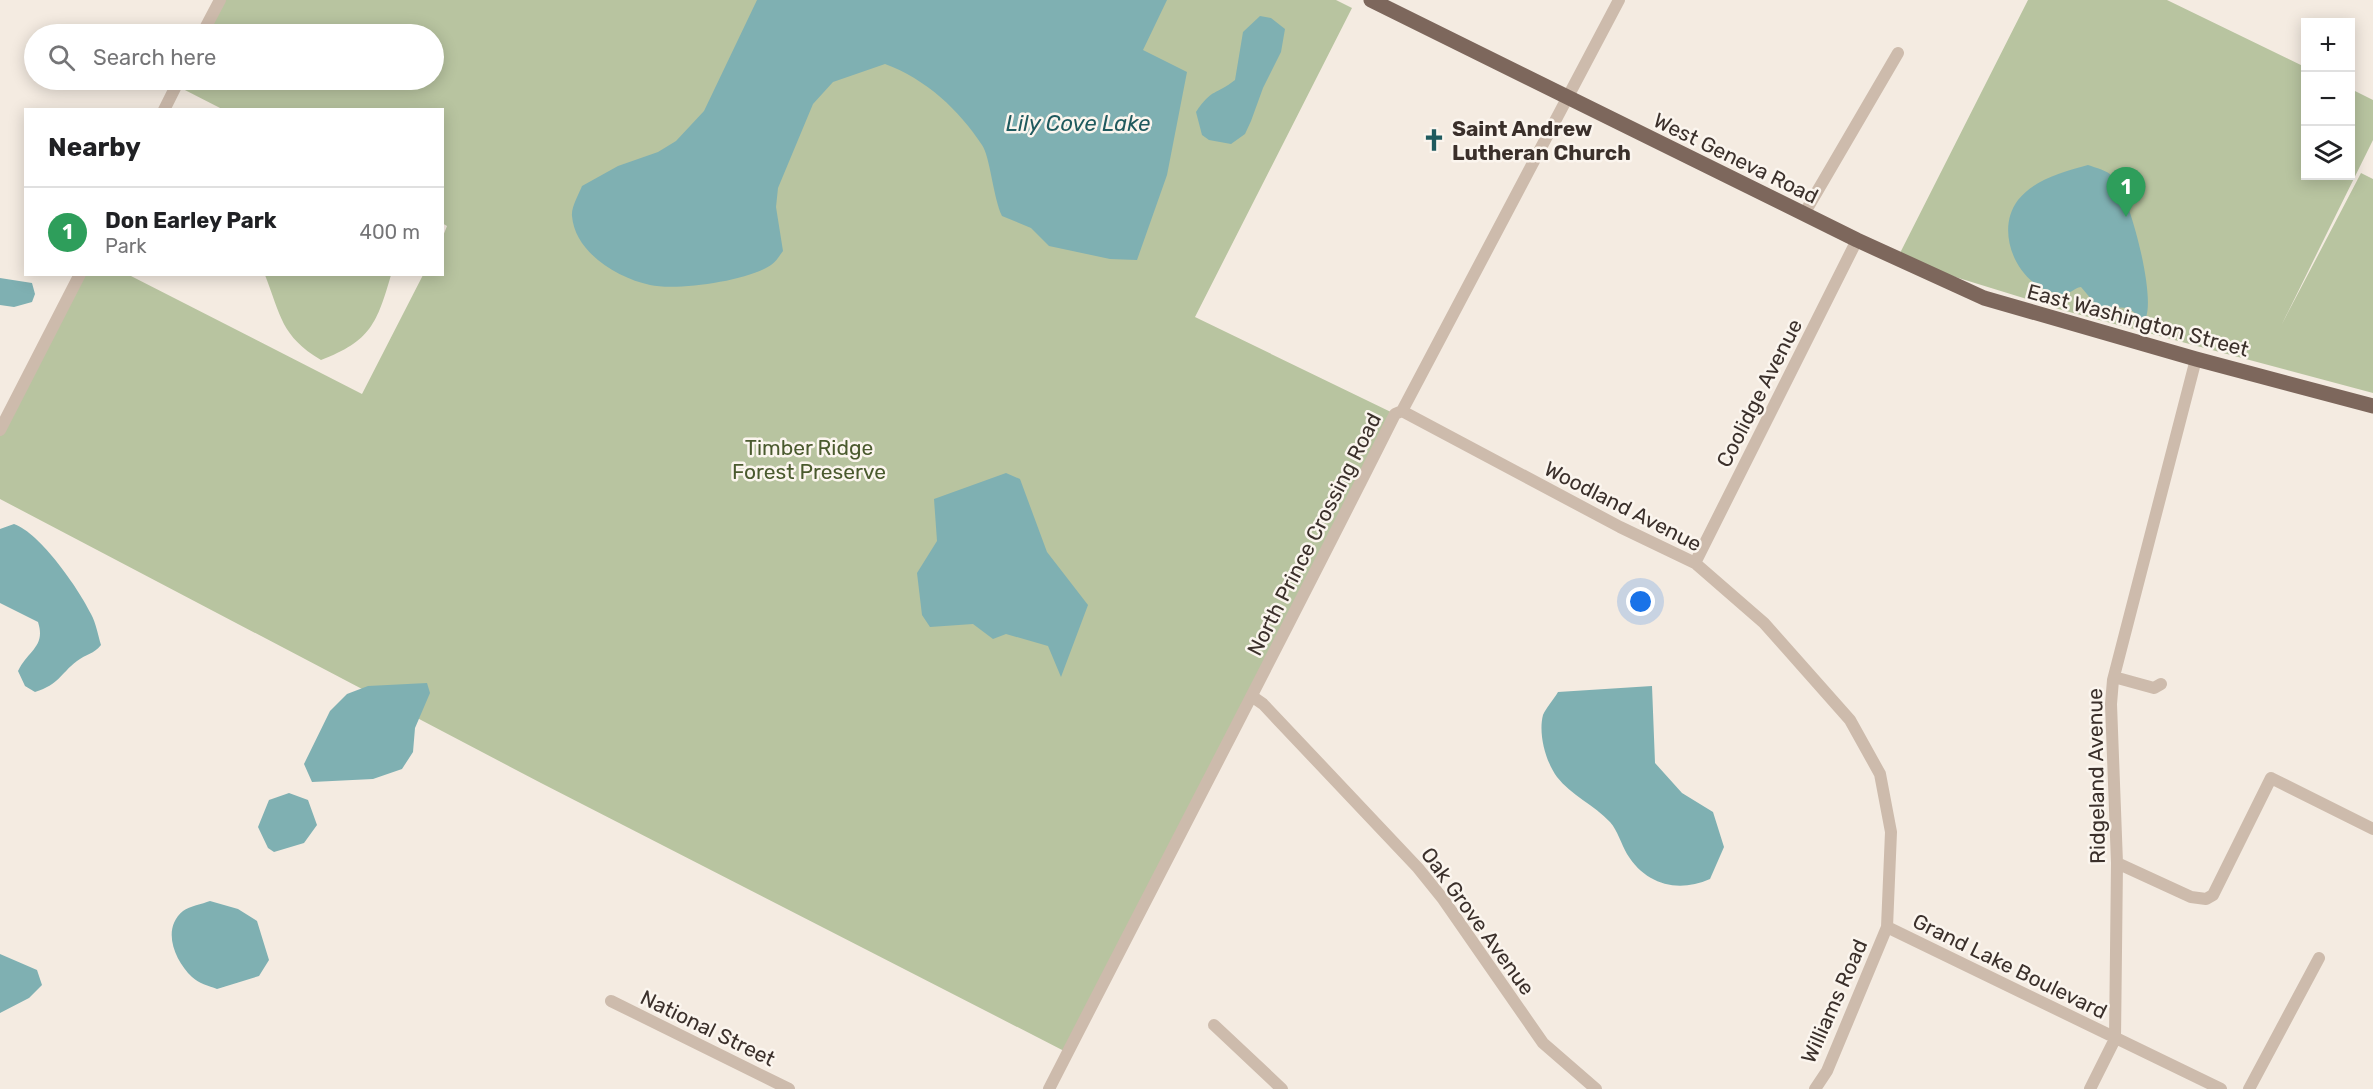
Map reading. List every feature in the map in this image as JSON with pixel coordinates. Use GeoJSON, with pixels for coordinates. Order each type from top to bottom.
{"type":"FeatureCollection","features":[{"type":"Feature","properties":{"kind":"main road","name":"West Geneva Road"},"geometry":{"type":"LineString","coordinates":[[1371,0],[1567,99],[1897,259]]}},
{"type":"Feature","properties":{"kind":"main road","name":"East Washington Street"},"geometry":{"type":"LineString","coordinates":[[1897,259],[1936,278],[2020,310],[2373,406]]}},
{"type":"Feature","properties":{"kind":"street"},"geometry":{"type":"LineString","coordinates":[[207,24],[220,0]]}},
{"type":"Feature","properties":{"kind":"street","name":"North Prince Crossing Road"},"geometry":{"type":"LineString","coordinates":[[1049,1089],[1172,849],[1253,698],[1395,414],[1402,411],[1619,0]]}},
{"type":"Feature","properties":{"kind":"street"},"geometry":{"type":"LineString","coordinates":[[1804,214],[1898,53]]}},
{"type":"Feature","properties":{"kind":"street"},"geometry":{"type":"LineString","coordinates":[[165,108],[174,90]]}},
{"type":"Feature","properties":{"kind":"street","name":"Coolidge Avenue"},"geometry":{"type":"LineString","coordinates":[[1695,563],[1857,240]]}},
{"type":"Feature","properties":{"kind":"street"},"geometry":{"type":"LineString","coordinates":[[0,430],[79,276]]}},
{"type":"Feature","properties":{"kind":"street","name":"Ridgeland Avenue"},"geometry":{"type":"LineString","coordinates":[[2090,1089],[2115,1039],[2117,863],[2111,704],[2114,677],[2196,359]]}},
{"type":"Feature","properties":{"kind":"street","name":"Woodland Avenue"},"geometry":{"type":"LineString","coordinates":[[1402,411],[1610,522],[1695,563],[1764,623],[1841,707],[1880,774],[1892,852],[1887,927]]}},
{"type":"Feature","properties":{"kind":"street"},"geometry":{"type":"LineString","coordinates":[[2114,677],[2154,688],[2161,684]]}},
{"type":"Feature","properties":{"kind":"street","name":"Oak Grove Avenue"},"geometry":{"type":"LineString","coordinates":[[1253,698],[1263,704],[1418,868],[1443,898],[1542,1043],[1596,1089]]}},
{"type":"Feature","properties":{"kind":"street"},"geometry":{"type":"LineString","coordinates":[[2117,863],[2191,897],[2206,899],[2213,895],[2271,778],[2373,829]]}},
{"type":"Feature","properties":{"kind":"street","name":"Grand Lake Boulevard"},"geometry":{"type":"LineString","coordinates":[[1887,927],[2221,1089]]}},
{"type":"Feature","properties":{"kind":"street","name":"Williams Road"},"geometry":{"type":"LineString","coordinates":[[1815,1089],[1827,1071],[1887,927]]}},
{"type":"Feature","properties":{"kind":"street"},"geometry":{"type":"LineString","coordinates":[[2249,1089],[2319,958]]}},
{"type":"Feature","properties":{"kind":"street","name":"National Street"},"geometry":{"type":"LineString","coordinates":[[611,1001],[789,1089]]}},
{"type":"Feature","properties":{"kind":"street"},"geometry":{"type":"LineString","coordinates":[[1214,1025],[1282,1089]]}},
{"type":"Feature","properties":{"kind":"green space","name":"Timber Ridge Forest Preserve"},"geometry":{"type":"Polygon","coordinates":[[[225,0],[1336,0],[1352,8],[1195,317],[1395,414],[1068,1053],[541,783],[0,499],[0,434],[81,276],[131,276],[362,394],[422,276],[444,276],[444,234],[447,226],[444,224],[444,108],[220,108],[185,90],[444,90],[444,24],[212,24],[225,0]]]}},
{"type":"Feature","properties":{"kind":"green space"},"geometry":{"type":"Polygon","coordinates":[[[2028,0],[2167,0],[2301,65],[2301,180],[2353,180],[2282,324],[2361,173],[2373,179],[2373,393],[2062,310],[1897,259],[2028,0]]]}},
{"type":"Feature","properties":{"kind":"green space"},"geometry":{"type":"Polygon","coordinates":[[[2355,91],[2373,100],[2373,140],[2355,176],[2355,91]]]}},
{"type":"Feature","properties":{"kind":"green space"},"geometry":{"type":"Polygon","coordinates":[[[265,276],[391,276],[381,306],[370,328],[351,345],[321,360],[298,342],[279,314],[265,276]]]}},
{"type":"Feature","properties":{"kind":"water","name":"Lily Cove Lake"},"geometry":{"type":"Polygon","coordinates":[[[757,0],[1167,0],[1143,50],[1187,72],[1167,175],[1137,260],[1110,259],[1049,246],[1031,228],[1002,216],[985,150],[973,132],[952,108],[928,87],[885,64],[833,82],[813,104],[778,188],[776,207],[783,251],[771,265],[760,271],[730,280],[694,286],[662,287],[638,282],[600,262],[581,241],[575,229],[572,212],[582,186],[618,166],[658,152],[676,141],[704,111],[757,0]]]}},
{"type":"Feature","properties":{"kind":"water"},"geometry":{"type":"Polygon","coordinates":[[[1260,16],[1271,18],[1285,29],[1281,52],[1263,88],[1245,134],[1231,144],[1209,140],[1202,135],[1196,112],[1210,95],[1235,80],[1243,32],[1260,16]]]}},
{"type":"Feature","properties":{"kind":"water"},"geometry":{"type":"Polygon","coordinates":[[[2088,165],[2111,175],[2120,187],[2127,203],[2144,267],[2148,305],[2146,317],[2142,318],[2128,308],[2097,306],[2081,287],[2066,294],[2049,291],[2035,284],[2015,259],[2008,229],[2011,214],[2018,200],[2041,182],[2088,165]]]}},
{"type":"Feature","properties":{"kind":"water"},"geometry":{"type":"Polygon","coordinates":[[[0,278],[32,283],[35,294],[32,302],[14,307],[0,305],[0,278]]]}},
{"type":"Feature","properties":{"kind":"water"},"geometry":{"type":"Polygon","coordinates":[[[1006,473],[1020,479],[1047,552],[1088,605],[1061,677],[1048,646],[1006,634],[993,639],[973,624],[930,627],[922,615],[917,573],[937,541],[934,499],[1006,473]]]}},
{"type":"Feature","properties":{"kind":"water"},"geometry":{"type":"Polygon","coordinates":[[[14,524],[35,538],[58,563],[93,618],[101,645],[77,661],[55,682],[35,692],[25,686],[18,671],[38,643],[40,630],[38,622],[0,603],[0,529],[14,524]]]}},
{"type":"Feature","properties":{"kind":"water"},"geometry":{"type":"Polygon","coordinates":[[[427,683],[430,693],[415,728],[413,752],[402,769],[373,779],[312,782],[304,764],[330,711],[347,694],[368,686],[427,683]]]}},
{"type":"Feature","properties":{"kind":"water"},"geometry":{"type":"Polygon","coordinates":[[[1652,686],[1655,763],[1682,793],[1713,812],[1724,847],[1710,879],[1698,883],[1675,885],[1664,883],[1643,873],[1627,854],[1610,822],[1557,777],[1549,764],[1544,748],[1543,715],[1558,692],[1652,686]]]}},
{"type":"Feature","properties":{"kind":"water"},"geometry":{"type":"Polygon","coordinates":[[[289,793],[308,800],[317,825],[304,843],[274,852],[268,848],[258,827],[269,800],[289,793]]]}},
{"type":"Feature","properties":{"kind":"water"},"geometry":{"type":"Polygon","coordinates":[[[210,901],[238,909],[257,921],[269,960],[259,976],[217,989],[194,979],[180,962],[172,936],[176,918],[186,909],[210,901]]]}},
{"type":"Feature","properties":{"kind":"water"},"geometry":{"type":"Polygon","coordinates":[[[0,954],[37,970],[42,985],[29,998],[0,1013],[0,954]]]}},
{"type":"Feature","properties":{"kind":"place","name":"Saint Andrew Lutheran Church"},"geometry":{"type":"Point","coordinates":[1434,140]}},
{"type":"Feature","properties":{"kind":"place","name":"Don Earley Park"},"geometry":{"type":"Point","coordinates":[2126,217]}}]}
